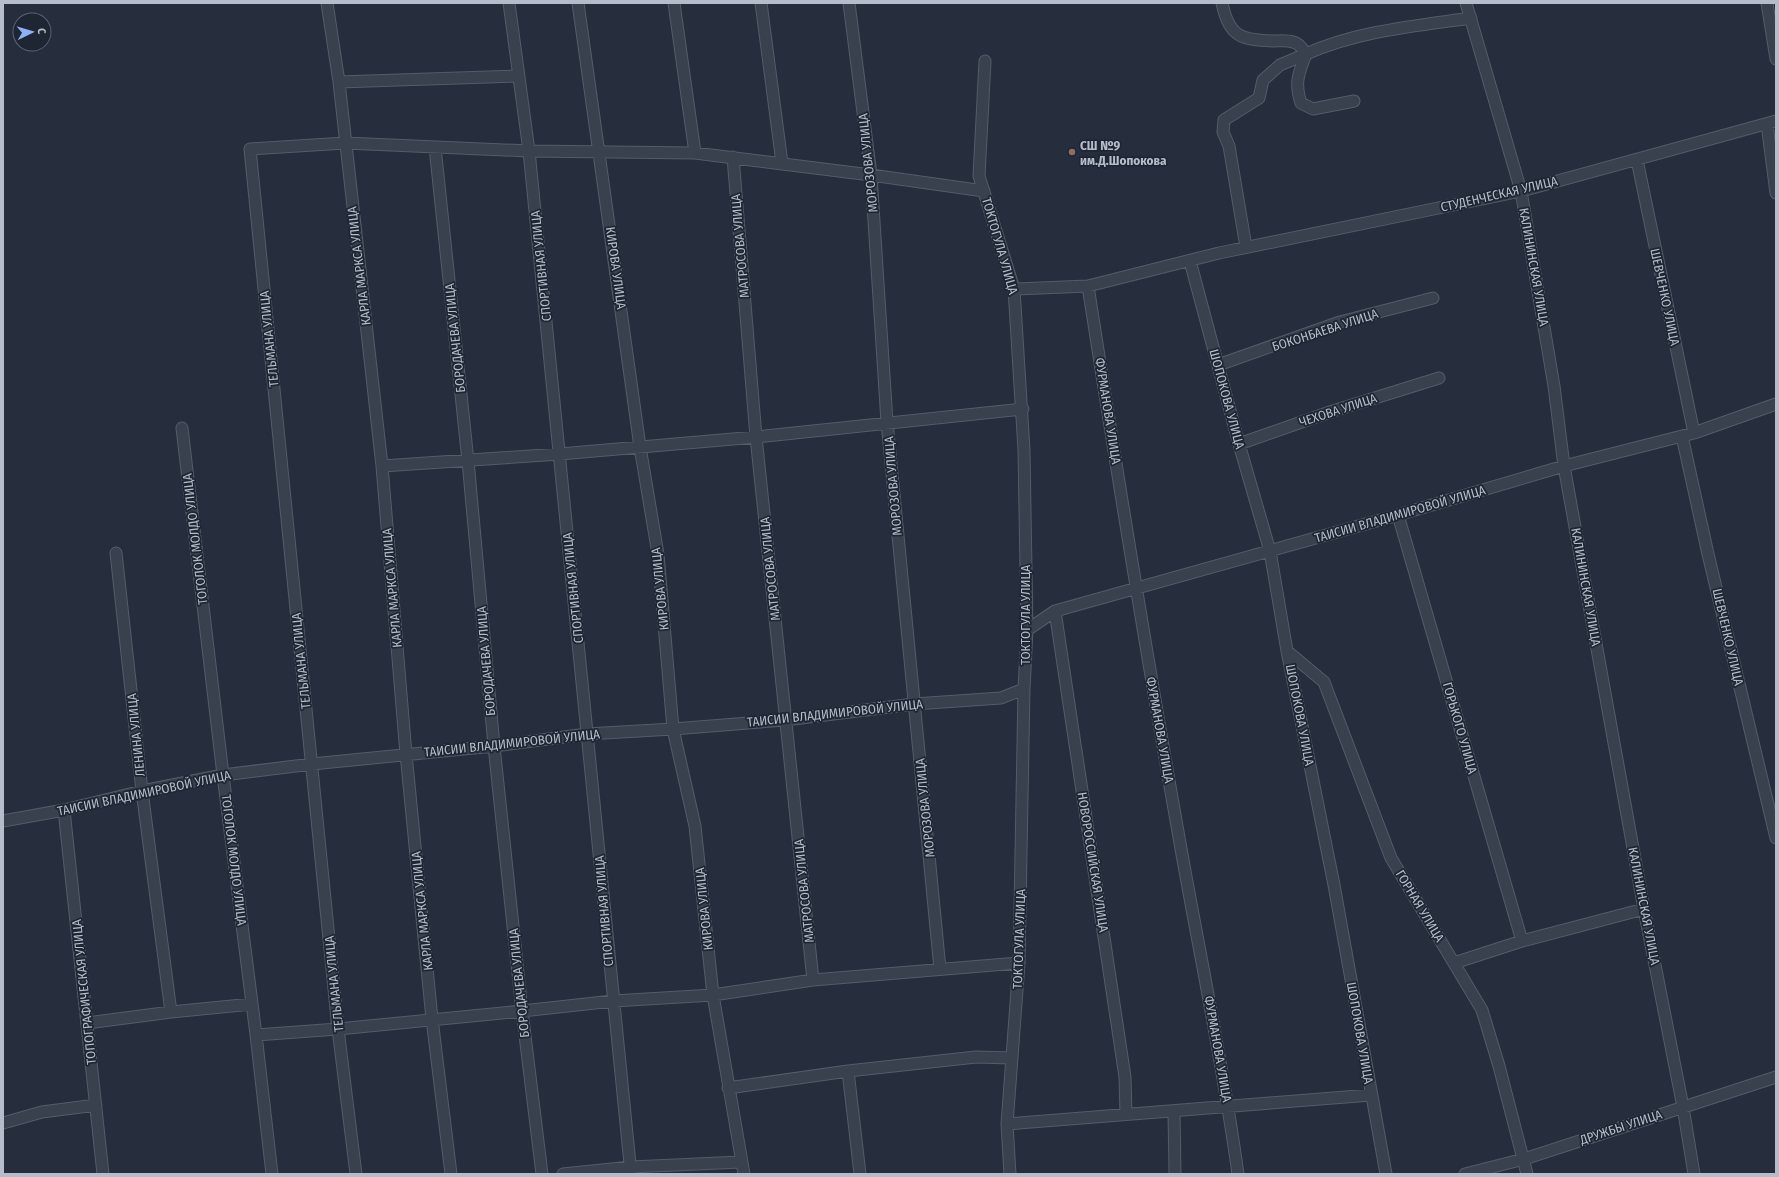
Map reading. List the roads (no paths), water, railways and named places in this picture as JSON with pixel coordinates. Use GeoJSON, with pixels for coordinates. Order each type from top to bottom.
{"type":"FeatureCollection","features":[{"type":"Feature","properties":{"kind":"street","name":"КАРЛА МАРКСА УЛИЦА"},"geometry":{"type":"LineString","coordinates":[[326,3],[339,82],[382,466],[406,754],[432,1019],[451,1174]]}},
{"type":"Feature","properties":{"kind":"street","name":"СПОРТИВНАЯ УЛИЦА"},"geometry":{"type":"LineString","coordinates":[[508,3],[529,151],[631,1171]]}},
{"type":"Feature","properties":{"kind":"street","name":"КИРОВА УЛИЦА"},"geometry":{"type":"LineString","coordinates":[[578,3],[640,446],[658,554],[674,729],[695,826],[714,995],[728,1088],[744,1174]]}},
{"type":"Feature","properties":{"kind":"street"},"geometry":{"type":"LineString","coordinates":[[674,3],[694,153]]}},
{"type":"Feature","properties":{"kind":"street"},"geometry":{"type":"LineString","coordinates":[[761,3],[782,163]]}},
{"type":"Feature","properties":{"kind":"street","name":"МОРОЗОВА УЛИЦА"},"geometry":{"type":"LineString","coordinates":[[849,3],[871,175],[887,422],[940,968]]}},
{"type":"Feature","properties":{"kind":"street"},"geometry":{"type":"LineString","coordinates":[[1222,3],[1226,20],[1235,33],[1255,41],[1293,42],[1300,46],[1306,54]]}},
{"type":"Feature","properties":{"kind":"street","name":"КАЛИНИНСКАЯ УЛИЦА"},"geometry":{"type":"LineString","coordinates":[[1466,3],[1521,192],[1554,386],[1564,466],[1644,909],[1683,1107],[1694,1174]]}},
{"type":"Feature","properties":{"kind":"street"},"geometry":{"type":"LineString","coordinates":[[1767,3],[1776,59]]}},
{"type":"Feature","properties":{"kind":"street"},"geometry":{"type":"LineString","coordinates":[[1246,247],[1229,146],[1223,132],[1224,120],[1259,98],[1263,80],[1280,65],[1330,43],[1379,32],[1470,18]]}},
{"type":"Feature","properties":{"kind":"street"},"geometry":{"type":"LineString","coordinates":[[1306,54],[1299,74],[1297,90],[1301,103],[1313,109],[1354,101]]}},
{"type":"Feature","properties":{"kind":"street","name":"ТОКТОГУЛА УЛИЦА"},"geometry":{"type":"LineString","coordinates":[[985,61],[979,176],[1014,289],[1023,409],[1027,630],[1024,688],[1019,963],[1007,1124],[1010,1174]]}},
{"type":"Feature","properties":{"kind":"street"},"geometry":{"type":"LineString","coordinates":[[339,82],[518,76]]}},
{"type":"Feature","properties":{"kind":"street"},"geometry":{"type":"LineString","coordinates":[[1771,122],[1776,193]]}},
{"type":"Feature","properties":{"kind":"street","name":"СТУДЕНЧЕСКАЯ УЛИЦА"},"geometry":{"type":"LineString","coordinates":[[1190,261],[1246,247],[1521,192],[1771,122]]}},
{"type":"Feature","properties":{"kind":"street"},"geometry":{"type":"LineString","coordinates":[[345,143],[529,151],[694,153],[782,163],[984,190]]}},
{"type":"Feature","properties":{"kind":"street","name":"ТЕЛЬМАНА УЛИЦА"},"geometry":{"type":"LineString","coordinates":[[345,143],[250,149],[338,1029],[356,1174]]}},
{"type":"Feature","properties":{"kind":"street","name":"БОРОДАЧЕВА УЛИЦА"},"geometry":{"type":"LineString","coordinates":[[435,147],[468,461],[494,746],[522,1012],[542,1174]]}},
{"type":"Feature","properties":{"kind":"street","name":"МАТРОСОВА УЛИЦА"},"geometry":{"type":"LineString","coordinates":[[733,157],[756,437],[813,980]]}},
{"type":"Feature","properties":{"kind":"street","name":"ШЕВЧЕНКО УЛИЦА"},"geometry":{"type":"LineString","coordinates":[[1637,160],[1694,433]]}},
{"type":"Feature","properties":{"kind":"street"},"geometry":{"type":"LineString","coordinates":[[1014,289],[1088,286],[1190,261]]}},
{"type":"Feature","properties":{"kind":"street","name":"ШОПОКОВА УЛИЦА"},"geometry":{"type":"LineString","coordinates":[[1190,261],[1239,444],[1270,551],[1287,651],[1334,885],[1386,1174]]}},
{"type":"Feature","properties":{"kind":"street","name":"ФУРМАНОВА УЛИЦА"},"geometry":{"type":"LineString","coordinates":[[1088,286],[1136,588],[1177,828],[1229,1106],[1238,1174]]}},
{"type":"Feature","properties":{"kind":"street","name":"БОКОНБАЕВА УЛИЦА"},"geometry":{"type":"LineString","coordinates":[[1218,365],[1340,322],[1433,298]]}},
{"type":"Feature","properties":{"kind":"street","name":"ЧЕХОВА УЛИЦА"},"geometry":{"type":"LineString","coordinates":[[1239,444],[1333,411],[1439,378]]}},
{"type":"Feature","properties":{"kind":"street","name":"ТАИСИИ ВЛАДИМИРОВОЙ УЛИЦА"},"geometry":{"type":"LineString","coordinates":[[1027,630],[1055,611],[1398,515],[1564,466],[1694,433],[1776,404]]}},
{"type":"Feature","properties":{"kind":"street"},"geometry":{"type":"LineString","coordinates":[[382,466],[560,454],[756,437],[887,422],[1023,409]]}},
{"type":"Feature","properties":{"kind":"street","name":"ТОГОЛОК МОЛДО УЛИЦА"},"geometry":{"type":"LineString","coordinates":[[182,428],[272,1174]]}},
{"type":"Feature","properties":{"kind":"street","name":"ШЕВЧЕНКО УЛИЦА"},"geometry":{"type":"LineString","coordinates":[[1682,436],[1691,482],[1776,838]]}},
{"type":"Feature","properties":{"kind":"street","name":"ГОРЬКОГО УЛИЦА"},"geometry":{"type":"LineString","coordinates":[[1398,515],[1522,941]]}},
{"type":"Feature","properties":{"kind":"street","name":"ЛЕНИНА УЛИЦА"},"geometry":{"type":"LineString","coordinates":[[116,553],[142,791],[171,1012]]}},
{"type":"Feature","properties":{"kind":"street","name":"НОВОРОССИЙСКАЯ УЛИЦА"},"geometry":{"type":"LineString","coordinates":[[1055,611],[1125,1077],[1126,1114]]}},
{"type":"Feature","properties":{"kind":"street","name":"ГОРНАЯ УЛИЦА"},"geometry":{"type":"LineString","coordinates":[[1287,651],[1324,682],[1391,858],[1482,1010],[1500,1066],[1528,1174]]}},
{"type":"Feature","properties":{"kind":"street","name":"ТАИСИИ ВЛАДИМИРОВОЙ УЛИЦА"},"geometry":{"type":"LineString","coordinates":[[3,821],[64,810],[142,791],[223,775],[312,764],[494,746],[587,734],[785,720],[914,704],[1001,698],[1024,688]]}},
{"type":"Feature","properties":{"kind":"street","name":"ТОПОГРАФИЧЕСКАЯ УЛИЦА"},"geometry":{"type":"LineString","coordinates":[[64,810],[103,1174]]}},
{"type":"Feature","properties":{"kind":"street"},"geometry":{"type":"LineString","coordinates":[[1454,963],[1522,941],[1644,909]]}},
{"type":"Feature","properties":{"kind":"street"},"geometry":{"type":"LineString","coordinates":[[256,1035],[522,1012],[613,1001],[714,995],[813,980],[940,968],[1019,963]]}},
{"type":"Feature","properties":{"kind":"street"},"geometry":{"type":"LineString","coordinates":[[87,1024],[171,1012],[252,1004]]}},
{"type":"Feature","properties":{"kind":"street"},"geometry":{"type":"LineString","coordinates":[[728,1088],[848,1071],[976,1057],[1012,1058]]}},
{"type":"Feature","properties":{"kind":"street"},"geometry":{"type":"LineString","coordinates":[[848,1071],[860,1174]]}},
{"type":"Feature","properties":{"kind":"street","name":"ДРУЖБЫ УЛИЦА"},"geometry":{"type":"LineString","coordinates":[[1465,1174],[1524,1159],[1776,1077]]}},
{"type":"Feature","properties":{"kind":"street"},"geometry":{"type":"LineString","coordinates":[[1007,1124],[1371,1095]]}},
{"type":"Feature","properties":{"kind":"street"},"geometry":{"type":"LineString","coordinates":[[3,1123],[42,1112],[96,1105]]}},
{"type":"Feature","properties":{"kind":"street"},"geometry":{"type":"LineString","coordinates":[[1174,1111],[1175,1174]]}},
{"type":"Feature","properties":{"kind":"street"},"geometry":{"type":"LineString","coordinates":[[563,1174],[631,1171],[741,1162]]}},
{"type":"Feature","properties":{"kind":"place","name":"СШ №9 им.Д.Шопокова"},"geometry":{"type":"Point","coordinates":[1072,152]}}]}
